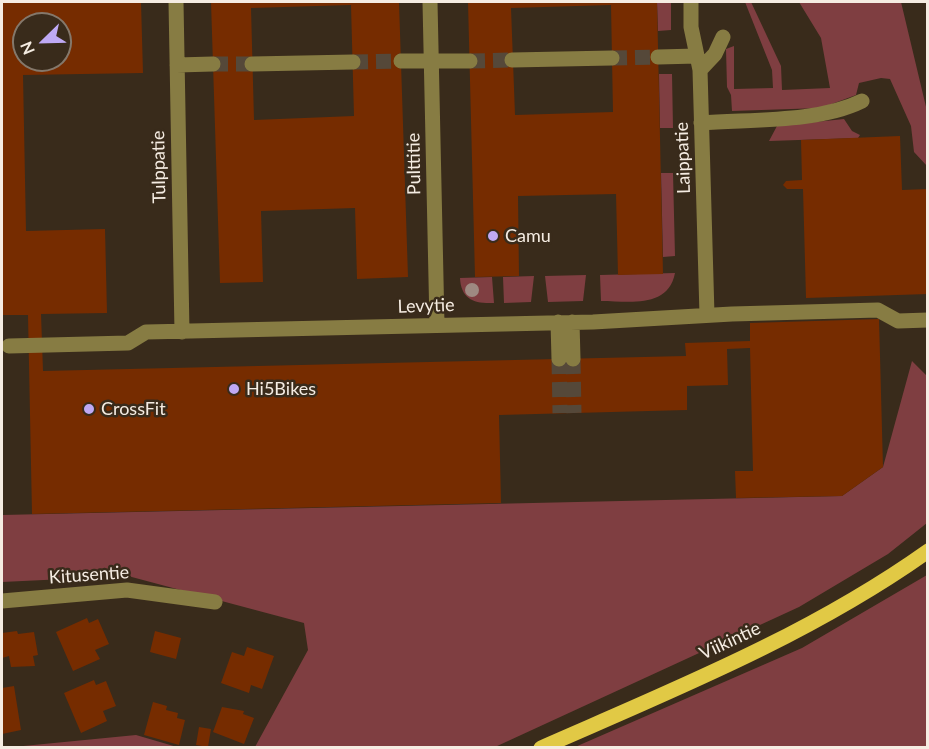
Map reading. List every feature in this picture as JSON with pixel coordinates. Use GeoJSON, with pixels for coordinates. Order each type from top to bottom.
{"type":"FeatureCollection","features":[{"type":"Feature","properties":{"kind":"main road","name":"Viikintie"},"geometry":{"type":"LineString","coordinates":[[541,747],[780,638],[863,594],[927,551]]}},
{"type":"Feature","properties":{"kind":"street","name":"Tulppatie"},"geometry":{"type":"LineString","coordinates":[[176,2],[182,332]]}},
{"type":"Feature","properties":{"kind":"street","name":"Pulttitie"},"geometry":{"type":"LineString","coordinates":[[430,2],[437,325]]}},
{"type":"Feature","properties":{"kind":"street","name":"Laippatie"},"geometry":{"type":"LineString","coordinates":[[691,2],[692,27],[699,63],[707,315]]}},
{"type":"Feature","properties":{"kind":"street"},"geometry":{"type":"LineString","coordinates":[[658,57],[699,63],[715,54],[723,38]]}},
{"type":"Feature","properties":{"kind":"street"},"geometry":{"type":"LineString","coordinates":[[513,60],[612,58]]}},
{"type":"Feature","properties":{"kind":"street"},"geometry":{"type":"LineString","coordinates":[[401,62],[470,61]]}},
{"type":"Feature","properties":{"kind":"street"},"geometry":{"type":"LineString","coordinates":[[252,64],[352,62]]}},
{"type":"Feature","properties":{"kind":"street"},"geometry":{"type":"LineString","coordinates":[[177,65],[213,64]]}},
{"type":"Feature","properties":{"kind":"street"},"geometry":{"type":"LineString","coordinates":[[701,123],[816,115],[844,109],[862,101]]}},
{"type":"Feature","properties":{"kind":"street","name":"Levytie"},"geometry":{"type":"LineString","coordinates":[[9,346],[128,343],[146,332],[565,322],[878,310],[898,321],[927,320]]}},
{"type":"Feature","properties":{"kind":"street"},"geometry":{"type":"LineString","coordinates":[[565,322],[566,359]]}},
{"type":"Feature","properties":{"kind":"street","name":"Kitusentie"},"geometry":{"type":"LineString","coordinates":[[2,601],[127,590],[214,602]]}},
{"type":"Feature","properties":{"kind":"shaded area"},"geometry":{"type":"Polygon","coordinates":[[[657,2],[671,2],[671,30],[658,31],[657,2]]]}},
{"type":"Feature","properties":{"kind":"shaded area"},"geometry":{"type":"Polygon","coordinates":[[[745,2],[751,2],[781,66],[782,90],[830,88],[821,38],[799,2],[901,2],[927,111],[927,166],[914,152],[911,126],[890,79],[881,78],[859,83],[856,95],[821,108],[732,111],[731,95],[727,87],[726,49],[734,46],[734,89],[773,88],[772,70],[745,2]]]}},
{"type":"Feature","properties":{"kind":"shaded area"},"geometry":{"type":"Polygon","coordinates":[[[659,74],[672,74],[673,128],[660,128],[659,74]]]}},
{"type":"Feature","properties":{"kind":"shaded area"},"geometry":{"type":"Polygon","coordinates":[[[844,119],[852,131],[860,135],[858,138],[769,141],[777,126],[844,119]]]}},
{"type":"Feature","properties":{"kind":"shaded area"},"geometry":{"type":"Polygon","coordinates":[[[661,173],[673,173],[675,256],[663,257],[661,173]]]}},
{"type":"Feature","properties":{"kind":"shaded area"},"geometry":{"type":"Polygon","coordinates":[[[675,273],[671,285],[656,298],[635,302],[601,301],[600,275],[675,273]]]}},
{"type":"Feature","properties":{"kind":"shaded area"},"geometry":{"type":"Polygon","coordinates":[[[586,275],[583,301],[548,302],[545,276],[586,275]]]}},
{"type":"Feature","properties":{"kind":"shaded area"},"geometry":{"type":"Polygon","coordinates":[[[534,276],[531,302],[504,303],[503,277],[534,276]]]}},
{"type":"Feature","properties":{"kind":"shaded area"},"geometry":{"type":"Polygon","coordinates":[[[492,277],[494,303],[475,301],[463,291],[460,278],[492,277]]]}},
{"type":"Feature","properties":{"kind":"shaded area"},"geometry":{"type":"Polygon","coordinates":[[[912,361],[927,376],[927,523],[888,554],[799,607],[495,747],[255,747],[308,650],[304,623],[128,576],[2,582],[2,515],[842,496],[883,467],[912,361]]]}},
{"type":"Feature","properties":{"kind":"shaded area"},"geometry":{"type":"Polygon","coordinates":[[[927,575],[927,747],[575,747],[802,648],[927,575]]]}},
{"type":"Feature","properties":{"kind":"shaded area"},"geometry":{"type":"Polygon","coordinates":[[[136,735],[177,747],[13,747],[136,735]]]}},
{"type":"Feature","properties":{"kind":"building"},"geometry":{"type":"Polygon","coordinates":[[[2,2],[141,2],[143,73],[23,75],[26,231],[105,229],[107,313],[41,314],[43,371],[686,356],[685,343],[750,341],[750,323],[879,319],[883,467],[842,496],[736,498],[735,471],[753,471],[750,348],[727,349],[728,385],[687,386],[687,410],[499,415],[501,503],[32,514],[28,315],[2,315],[2,2]]]}},
{"type":"Feature","properties":{"kind":"building"},"geometry":{"type":"Polygon","coordinates":[[[211,2],[399,2],[408,277],[357,279],[355,208],[261,211],[263,282],[220,283],[211,2]],[[351,5],[251,8],[254,120],[354,116],[351,5]]]}},
{"type":"Feature","properties":{"kind":"building"},"geometry":{"type":"Polygon","coordinates":[[[468,2],[657,2],[663,274],[618,275],[616,194],[518,196],[519,276],[475,277],[468,2]],[[611,5],[511,8],[515,115],[613,112],[611,5]]]}},
{"type":"Feature","properties":{"kind":"building"},"geometry":{"type":"Polygon","coordinates":[[[900,136],[902,190],[928,189],[928,294],[806,298],[803,189],[787,189],[783,185],[786,181],[802,180],[801,140],[900,136]]]}},
{"type":"Feature","properties":{"kind":"building"},"geometry":{"type":"Polygon","coordinates":[[[87,618],[89,623],[98,619],[109,644],[95,650],[100,659],[73,671],[56,632],[87,618]]]}},
{"type":"Feature","properties":{"kind":"building"},"geometry":{"type":"Polygon","coordinates":[[[17,631],[18,634],[34,632],[38,655],[33,656],[35,666],[11,667],[9,656],[2,658],[2,633],[17,631]]]}},
{"type":"Feature","properties":{"kind":"building"},"geometry":{"type":"Polygon","coordinates":[[[155,631],[181,638],[176,659],[150,652],[155,631]]]}},
{"type":"Feature","properties":{"kind":"building"},"geometry":{"type":"Polygon","coordinates":[[[247,647],[274,656],[262,689],[251,685],[249,693],[221,683],[232,652],[244,656],[247,647]]]}},
{"type":"Feature","properties":{"kind":"building"},"geometry":{"type":"Polygon","coordinates":[[[94,680],[96,685],[106,681],[116,706],[103,711],[107,721],[81,733],[64,693],[94,680]]]}},
{"type":"Feature","properties":{"kind":"building"},"geometry":{"type":"Polygon","coordinates":[[[14,686],[21,730],[2,734],[2,688],[14,686]]]}},
{"type":"Feature","properties":{"kind":"building"},"geometry":{"type":"Polygon","coordinates":[[[153,702],[167,706],[166,710],[178,713],[177,718],[185,720],[179,745],[144,735],[153,702]]]}},
{"type":"Feature","properties":{"kind":"building"},"geometry":{"type":"Polygon","coordinates":[[[222,707],[244,711],[243,714],[254,718],[244,744],[213,732],[222,707]]]}},
{"type":"Feature","properties":{"kind":"building"},"geometry":{"type":"Polygon","coordinates":[[[199,727],[211,729],[208,747],[196,745],[199,727]]]}},
{"type":"Feature","properties":{"kind":"tunnel"},"geometry":{"type":"LineString","coordinates":[[612,58],[658,57]]}},
{"type":"Feature","properties":{"kind":"tunnel"},"geometry":{"type":"LineString","coordinates":[[470,61],[512,60]]}},
{"type":"Feature","properties":{"kind":"tunnel"},"geometry":{"type":"LineString","coordinates":[[353,62],[401,61]]}},
{"type":"Feature","properties":{"kind":"tunnel"},"geometry":{"type":"LineString","coordinates":[[213,64],[252,64]]}},
{"type":"Feature","properties":{"kind":"tunnel"},"geometry":{"type":"LineString","coordinates":[[559,359],[560,413]]}},
{"type":"Feature","properties":{"kind":"tunnel"},"geometry":{"type":"LineString","coordinates":[[573,359],[574,413]]}},
{"type":"Feature","properties":{"kind":"place","name":"Camu"},"geometry":{"type":"Point","coordinates":[493,236]}},
{"type":"Feature","properties":{"kind":"place","name":"Hi5Bikes"},"geometry":{"type":"Point","coordinates":[234,389]}},
{"type":"Feature","properties":{"kind":"place","name":"CrossFit"},"geometry":{"type":"Point","coordinates":[89,409]}}]}
